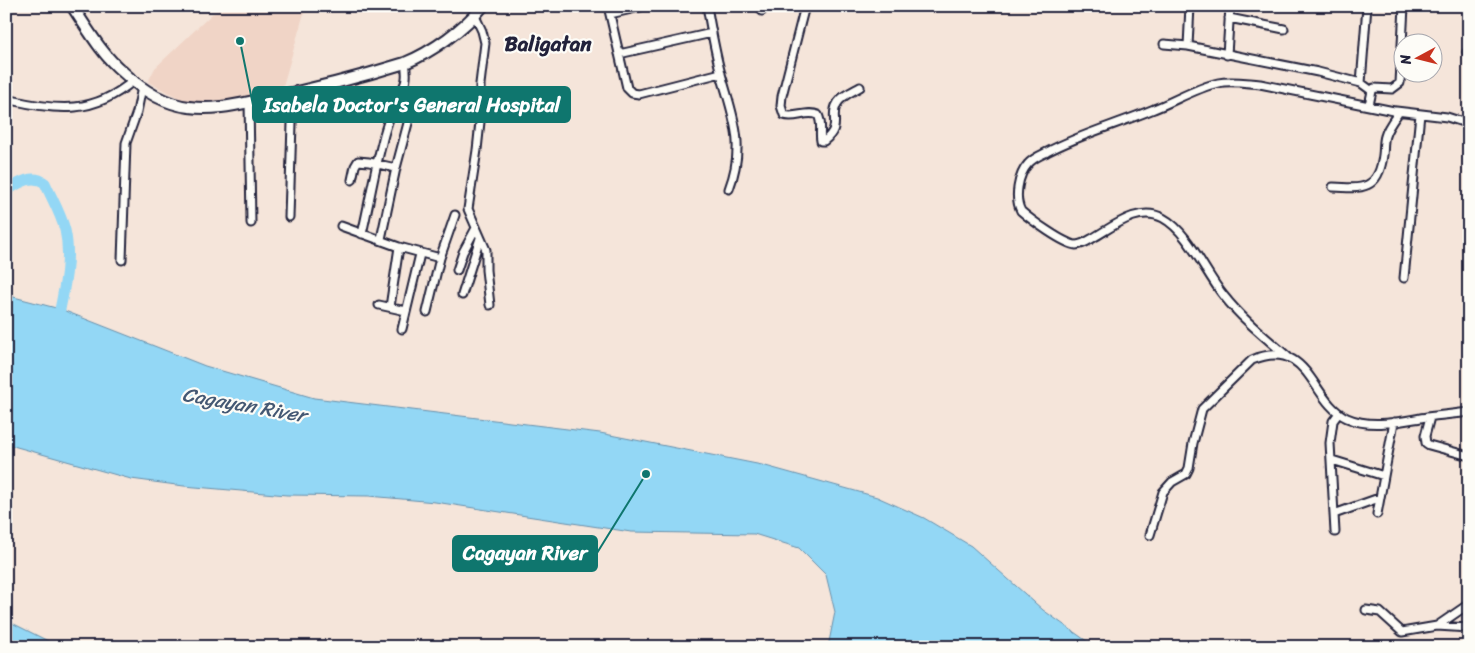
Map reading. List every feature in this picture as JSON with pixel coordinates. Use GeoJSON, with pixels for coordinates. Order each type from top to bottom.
{"type":"FeatureCollection","features":[{"type":"Feature","properties":{"kind":"highway"},"geometry":{"type":"LineString","coordinates":[[72,6],[107,56],[138,84],[168,102],[189,107],[208,108],[228,107],[405,63],[422,56],[475,16],[483,6]]}},
{"type":"Feature","properties":{"kind":"street"},"geometry":{"type":"LineString","coordinates":[[645,6],[609,10],[628,91],[634,94],[721,73]]}},
{"type":"Feature","properties":{"kind":"street"},"geometry":{"type":"LineString","coordinates":[[707,6],[721,73],[734,118],[737,144],[736,168],[729,190]]}},
{"type":"Feature","properties":{"kind":"street"},"geometry":{"type":"LineString","coordinates":[[805,6],[782,96],[781,106],[784,115],[792,116],[813,113],[818,115],[821,125],[820,138],[821,141],[824,141],[830,136],[835,126],[837,104],[846,95],[860,87]]}},
{"type":"Feature","properties":{"kind":"street"},"geometry":{"type":"LineString","coordinates":[[1188,46],[1190,6]]}},
{"type":"Feature","properties":{"kind":"street"},"geometry":{"type":"LineString","coordinates":[[1227,54],[1230,6]]}},
{"type":"Feature","properties":{"kind":"street"},"geometry":{"type":"LineString","coordinates":[[1361,83],[1367,6]]}},
{"type":"Feature","properties":{"kind":"street"},"geometry":{"type":"LineString","coordinates":[[1369,105],[1372,91],[1377,87],[1392,88],[1400,83],[1404,6]]}},
{"type":"Feature","properties":{"kind":"street"},"geometry":{"type":"LineString","coordinates":[[475,16],[485,43],[480,84],[480,122],[468,209],[486,250],[490,305]]}},
{"type":"Feature","properties":{"kind":"street"},"geometry":{"type":"LineString","coordinates":[[1230,18],[1284,29]]}},
{"type":"Feature","properties":{"kind":"street"},"geometry":{"type":"LineString","coordinates":[[619,54],[712,33]]}},
{"type":"Feature","properties":{"kind":"street"},"geometry":{"type":"LineString","coordinates":[[1164,44],[1188,46],[1361,83],[1372,91]]}},
{"type":"Feature","properties":{"kind":"street"},"geometry":{"type":"LineString","coordinates":[[362,234],[382,143],[395,103],[403,91],[406,82],[407,72],[405,63]]}},
{"type":"Feature","properties":{"kind":"street"},"geometry":{"type":"LineString","coordinates":[[381,239],[410,113],[406,82]]}},
{"type":"Feature","properties":{"kind":"street"},"geometry":{"type":"LineString","coordinates":[[1399,112],[1260,84],[1242,82],[1219,83],[1089,133],[1032,160],[1022,172],[1018,186],[1018,206],[1021,211],[1070,244],[1083,244],[1139,214],[1152,214],[1172,224],[1192,248],[1223,296],[1247,322],[1305,370],[1329,403],[1345,417],[1360,423],[1370,424],[1469,412]]}},
{"type":"Feature","properties":{"kind":"street"},"geometry":{"type":"LineString","coordinates":[[11,100],[40,107],[78,108],[99,102],[138,84],[137,112],[126,143],[122,260]]}},
{"type":"Feature","properties":{"kind":"street"},"geometry":{"type":"LineString","coordinates":[[289,217],[293,92]]}},
{"type":"Feature","properties":{"kind":"street"},"geometry":{"type":"LineString","coordinates":[[249,102],[251,222]]}},
{"type":"Feature","properties":{"kind":"street"},"geometry":{"type":"LineString","coordinates":[[1332,187],[1360,188],[1368,186],[1374,181],[1381,169],[1385,135],[1399,112],[1396,111],[1447,117],[1469,124]]}},
{"type":"Feature","properties":{"kind":"street"},"geometry":{"type":"LineString","coordinates":[[1404,278],[1420,114]]}},
{"type":"Feature","properties":{"kind":"street"},"geometry":{"type":"LineString","coordinates":[[352,180],[358,161],[396,168]]}},
{"type":"Feature","properties":{"kind":"street"},"geometry":{"type":"LineString","coordinates":[[427,312],[440,258],[455,215]]}},
{"type":"Feature","properties":{"kind":"street"},"geometry":{"type":"LineString","coordinates":[[341,226],[420,254],[440,258]]}},
{"type":"Feature","properties":{"kind":"street"},"geometry":{"type":"LineString","coordinates":[[456,270],[462,252],[476,228]]}},
{"type":"Feature","properties":{"kind":"street"},"geometry":{"type":"LineString","coordinates":[[462,295],[480,238]]}},
{"type":"Feature","properties":{"kind":"street"},"geometry":{"type":"LineString","coordinates":[[390,307],[400,247]]}},
{"type":"Feature","properties":{"kind":"street"},"geometry":{"type":"LineString","coordinates":[[402,329],[420,254]]}},
{"type":"Feature","properties":{"kind":"street"},"geometry":{"type":"LineString","coordinates":[[379,305],[406,311]]}},
{"type":"Feature","properties":{"kind":"street"},"geometry":{"type":"LineString","coordinates":[[1150,535],[1163,492],[1172,482],[1186,474],[1189,468],[1202,409],[1252,360],[1261,356],[1275,354],[1288,357]]}},
{"type":"Feature","properties":{"kind":"street"},"geometry":{"type":"LineString","coordinates":[[1335,532],[1331,430],[1333,421],[1339,413]]}},
{"type":"Feature","properties":{"kind":"street"},"geometry":{"type":"LineString","coordinates":[[1430,417],[1425,436],[1426,443],[1429,446],[1469,456]]}},
{"type":"Feature","properties":{"kind":"street"},"geometry":{"type":"LineString","coordinates":[[1377,514],[1394,422]]}},
{"type":"Feature","properties":{"kind":"street"},"geometry":{"type":"LineString","coordinates":[[1332,460],[1384,476]]}},
{"type":"Feature","properties":{"kind":"street"},"geometry":{"type":"LineString","coordinates":[[1334,514],[1379,498]]}},
{"type":"Feature","properties":{"kind":"street"},"geometry":{"type":"LineString","coordinates":[[1437,626],[1469,604]]}},
{"type":"Feature","properties":{"kind":"street"},"geometry":{"type":"LineString","coordinates":[[1366,610],[1380,612],[1402,632],[1437,626],[1469,628]]}},
{"type":"Feature","properties":{"kind":"shaded area"},"geometry":{"type":"Polygon","coordinates":[[[228,6],[306,6],[283,86],[250,98],[220,103],[183,100],[148,82],[155,68],[212,14],[228,6]]]}},
{"type":"Feature","properties":{"kind":"water"},"geometry":{"type":"Polygon","coordinates":[[[6,295],[60,309],[205,366],[314,398],[600,433],[762,465],[877,497],[924,518],[971,546],[1043,610],[1095,647],[828,647],[835,612],[826,575],[799,548],[754,534],[631,532],[435,502],[369,496],[287,495],[184,486],[131,479],[6,444],[6,295]]]}},
{"type":"Feature","properties":{"kind":"water"},"geometry":{"type":"Polygon","coordinates":[[[6,620],[60,647],[6,647],[6,620]]]}},
{"type":"Feature","properties":{"kind":"waterway"},"geometry":{"type":"LineString","coordinates":[[6,191],[30,179],[40,180],[45,183],[61,218],[65,230],[68,253],[64,289],[57,324]]}},
{"type":"Feature","properties":{"kind":"place","name":"Isabela Doctor's General Hospital"},"geometry":{"type":"Point","coordinates":[240,41]}},
{"type":"Feature","properties":{"kind":"place","name":"Cagayan River"},"geometry":{"type":"Point","coordinates":[646,474]}},
{"type":"Feature","properties":{"kind":"district","name":"Baligatan"},"geometry":{"type":"Point","coordinates":[548,44]}}]}
